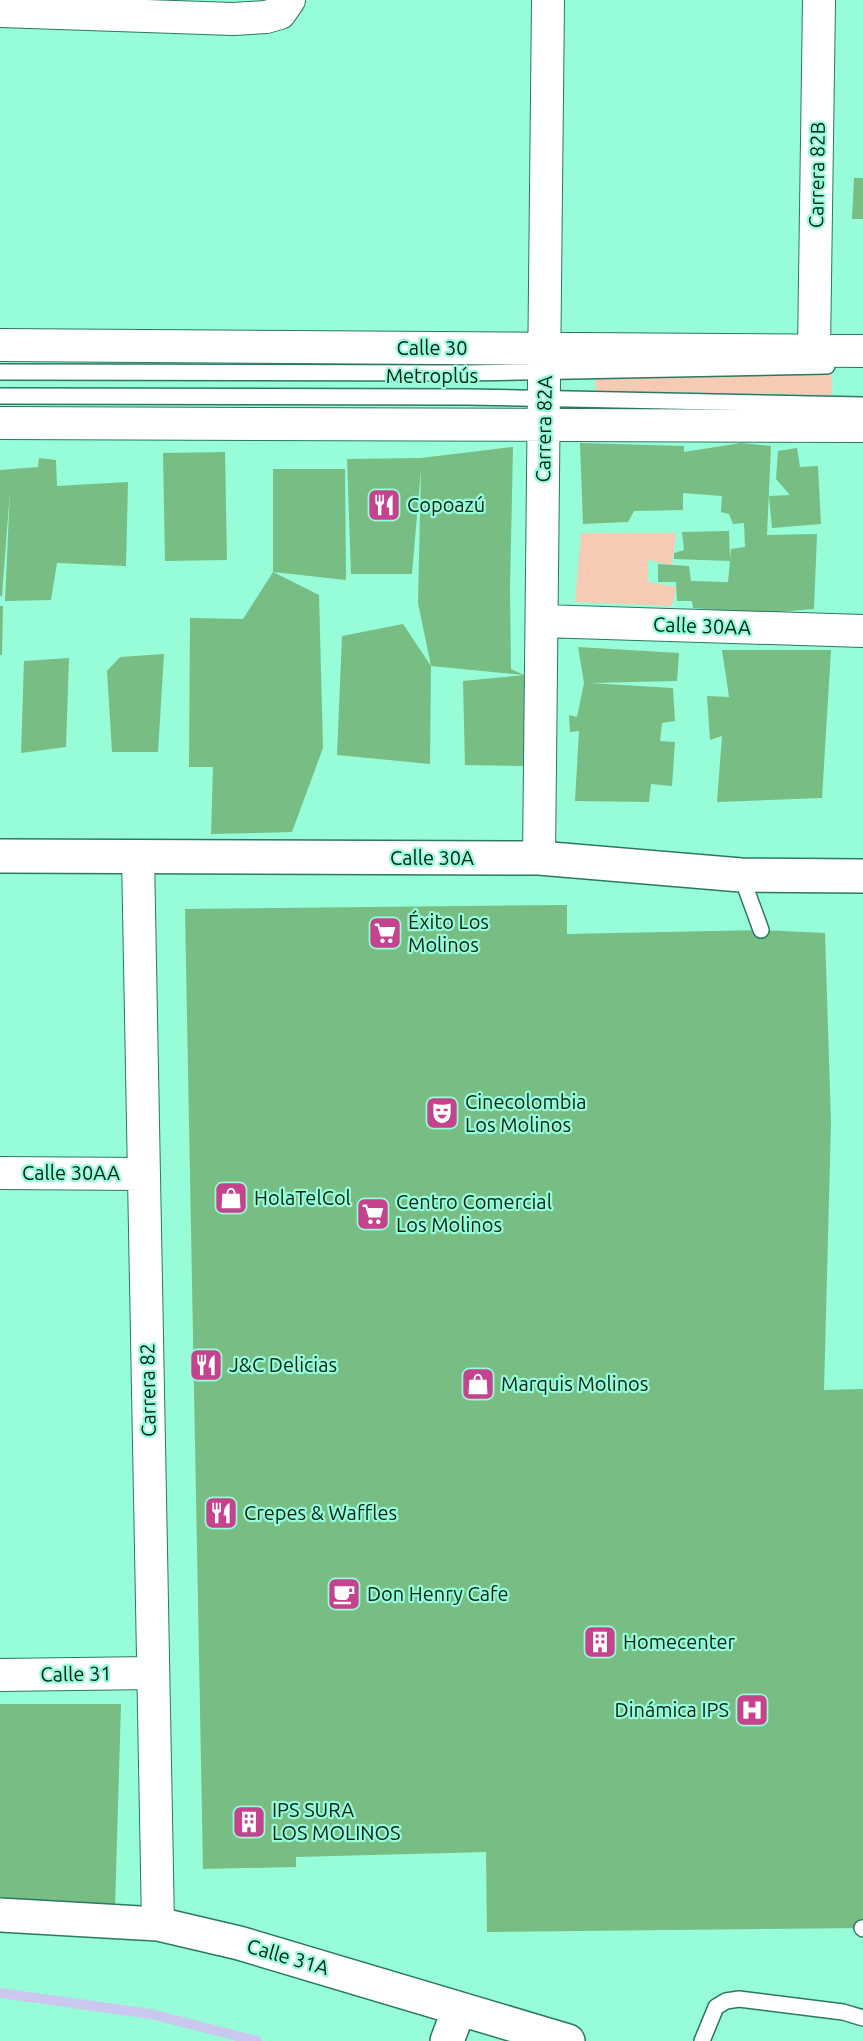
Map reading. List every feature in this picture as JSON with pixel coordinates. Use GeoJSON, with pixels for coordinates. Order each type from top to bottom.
{"type":"FeatureCollection","features":[{"type":"Feature","properties":{"kind":"street"},"geometry":{"type":"LineString","coordinates":[[0,11],[233,19],[266,17],[280,13],[289,0]]}},
{"type":"Feature","properties":{"kind":"street","name":"Carrera 82A"},"geometry":{"type":"LineString","coordinates":[[539,858],[548,0]]}},
{"type":"Feature","properties":{"kind":"street","name":"Carrera 82B"},"geometry":{"type":"LineString","coordinates":[[814,350],[819,0]]}},
{"type":"Feature","properties":{"kind":"street","name":"Calle 30"},"geometry":{"type":"LineString","coordinates":[[0,345],[544,386],[863,426]]}},
{"type":"Feature","properties":{"kind":"street","name":"Calle 30"},"geometry":{"type":"LineString","coordinates":[[0,423],[544,386],[814,350],[854,358]]}},
{"type":"Feature","properties":{"kind":"street","name":"Calle 30AA"},"geometry":{"type":"LineString","coordinates":[[542,621],[863,631]]}},
{"type":"Feature","properties":{"kind":"street","name":"Calle 30A"},"geometry":{"type":"LineString","coordinates":[[0,856],[539,858],[741,875],[863,876]]}},
{"type":"Feature","properties":{"kind":"street","name":"Carrera 82"},"geometry":{"type":"LineString","coordinates":[[138,856],[142,1174],[158,1924]]}},
{"type":"Feature","properties":{"kind":"street","name":"Calle 30AA"},"geometry":{"type":"LineString","coordinates":[[0,1173],[142,1174]]}},
{"type":"Feature","properties":{"kind":"street","name":"Calle 31"},"geometry":{"type":"LineString","coordinates":[[0,1675],[152,1673]]}},
{"type":"Feature","properties":{"kind":"street","name":"Calle 31A"},"geometry":{"type":"LineString","coordinates":[[0,1915],[158,1924],[240,1943],[453,2025],[568,2041]]}},
{"type":"Feature","properties":{"kind":"lane","name":"Metroplús"},"geometry":{"type":"LineString","coordinates":[[0,396],[544,386],[854,358]]}},
{"type":"Feature","properties":{"kind":"lane","name":"Metroplús"},"geometry":{"type":"LineString","coordinates":[[0,372],[465,374],[544,386],[863,405]]}},
{"type":"Feature","properties":{"kind":"lane"},"geometry":{"type":"LineString","coordinates":[[741,875],[761,930]]}},
{"type":"Feature","properties":{"kind":"lane"},"geometry":{"type":"LineString","coordinates":[[702,2041],[716,2007],[726,2001],[739,1999],[843,2012],[863,2018]]}},
{"type":"Feature","properties":{"kind":"shaded area"},"geometry":{"type":"Polygon","coordinates":[[[832,374],[832,395],[596,391],[595,379],[832,374]]]}},
{"type":"Feature","properties":{"kind":"shaded area"},"geometry":{"type":"Polygon","coordinates":[[[581,533],[676,533],[672,565],[648,560],[648,582],[676,587],[672,606],[575,602],[581,533]]]}},
{"type":"Feature","properties":{"kind":"building"},"geometry":{"type":"Polygon","coordinates":[[[854,178],[863,178],[863,219],[852,219],[854,178]]]}},
{"type":"Feature","properties":{"kind":"building"},"geometry":{"type":"Polygon","coordinates":[[[580,443],[684,446],[684,452],[741,443],[771,446],[767,535],[817,534],[814,609],[763,613],[693,608],[692,601],[677,601],[676,582],[658,582],[658,564],[689,566],[691,581],[728,582],[730,561],[674,559],[674,553],[684,550],[682,532],[729,531],[730,559],[731,549],[745,547],[744,523],[733,524],[729,514],[721,512],[722,496],[683,493],[683,510],[634,511],[628,522],[583,524],[580,443]]]}},
{"type":"Feature","properties":{"kind":"building"},"geometry":{"type":"Polygon","coordinates":[[[513,447],[511,669],[524,675],[431,666],[418,603],[421,469],[412,574],[351,574],[347,459],[421,458],[513,447]]]}},
{"type":"Feature","properties":{"kind":"building"},"geometry":{"type":"Polygon","coordinates":[[[797,448],[800,467],[818,466],[821,524],[772,528],[769,496],[790,495],[776,479],[778,451],[797,448]]]}},
{"type":"Feature","properties":{"kind":"building"},"geometry":{"type":"Polygon","coordinates":[[[225,452],[227,560],[165,561],[163,453],[225,452]]]}},
{"type":"Feature","properties":{"kind":"building"},"geometry":{"type":"Polygon","coordinates":[[[39,458],[56,460],[57,486],[128,482],[126,566],[57,563],[51,600],[5,601],[10,490],[2,596],[0,596],[0,470],[38,467],[39,458]]]}},
{"type":"Feature","properties":{"kind":"building"},"geometry":{"type":"Polygon","coordinates":[[[273,469],[345,469],[346,580],[273,572],[273,469]]]}},
{"type":"Feature","properties":{"kind":"building"},"geometry":{"type":"Polygon","coordinates":[[[273,572],[319,595],[323,748],[292,832],[211,834],[213,767],[189,767],[190,618],[243,619],[273,572]]]}},
{"type":"Feature","properties":{"kind":"building"},"geometry":{"type":"Polygon","coordinates":[[[0,606],[3,606],[2,655],[0,655],[0,606]]]}},
{"type":"Feature","properties":{"kind":"building"},"geometry":{"type":"Polygon","coordinates":[[[403,624],[431,666],[430,764],[337,755],[342,636],[403,624]]]}},
{"type":"Feature","properties":{"kind":"building"},"geometry":{"type":"Polygon","coordinates":[[[578,647],[679,653],[677,681],[589,683],[673,688],[675,721],[662,723],[660,741],[675,742],[672,786],[651,784],[649,802],[575,801],[579,731],[570,732],[569,715],[577,717],[584,683],[578,647]]]}},
{"type":"Feature","properties":{"kind":"building"},"geometry":{"type":"Polygon","coordinates":[[[722,650],[831,650],[822,798],[717,802],[722,736],[710,740],[707,696],[729,697],[722,650]]]}},
{"type":"Feature","properties":{"kind":"building"},"geometry":{"type":"Polygon","coordinates":[[[164,654],[158,752],[112,752],[107,671],[120,657],[164,654]]]}},
{"type":"Feature","properties":{"kind":"building"},"geometry":{"type":"Polygon","coordinates":[[[69,658],[66,747],[21,753],[24,661],[69,658]]]}},
{"type":"Feature","properties":{"kind":"building"},"geometry":{"type":"Polygon","coordinates":[[[524,675],[525,766],[465,765],[463,681],[524,675]]]}},
{"type":"Feature","properties":{"kind":"building"},"geometry":{"type":"Polygon","coordinates":[[[567,905],[567,934],[761,930],[825,933],[831,1122],[824,1390],[863,1389],[863,1928],[487,1932],[486,1852],[296,1857],[296,1867],[203,1869],[185,909],[567,905]]]}},
{"type":"Feature","properties":{"kind":"building"},"geometry":{"type":"Polygon","coordinates":[[[0,1704],[121,1704],[115,1908],[0,1905],[0,1704]]]}},
{"type":"Feature","properties":{"kind":"waterway"},"geometry":{"type":"LineString","coordinates":[[0,1993],[151,2014],[257,2041]]}},
{"type":"Feature","properties":{"kind":"place","name":"Copoazú"},"geometry":{"type":"Point","coordinates":[384,505]}},
{"type":"Feature","properties":{"kind":"place","name":"Éxito Los Molinos"},"geometry":{"type":"Point","coordinates":[385,933]}},
{"type":"Feature","properties":{"kind":"place","name":"Cinecolombia Los Molinos"},"geometry":{"type":"Point","coordinates":[442,1113]}},
{"type":"Feature","properties":{"kind":"place","name":"HolaTelCol"},"geometry":{"type":"Point","coordinates":[231,1198]}},
{"type":"Feature","properties":{"kind":"place","name":"Centro Comercial Los Molinos"},"geometry":{"type":"Point","coordinates":[373,1214]}},
{"type":"Feature","properties":{"kind":"place","name":"J&C Delicias"},"geometry":{"type":"Point","coordinates":[206,1365]}},
{"type":"Feature","properties":{"kind":"place","name":"Marquis Molinos"},"geometry":{"type":"Point","coordinates":[478,1384]}},
{"type":"Feature","properties":{"kind":"place","name":"Crepes & Waffles"},"geometry":{"type":"Point","coordinates":[221,1513]}},
{"type":"Feature","properties":{"kind":"place","name":"Don Henry Cafe"},"geometry":{"type":"Point","coordinates":[344,1594]}},
{"type":"Feature","properties":{"kind":"place","name":"Homecenter"},"geometry":{"type":"Point","coordinates":[600,1642]}},
{"type":"Feature","properties":{"kind":"place","name":"Dinámica IPS"},"geometry":{"type":"Point","coordinates":[752,1710]}},
{"type":"Feature","properties":{"kind":"place","name":"IPS SURA LOS MOLINOS"},"geometry":{"type":"Point","coordinates":[249,1822]}}]}
